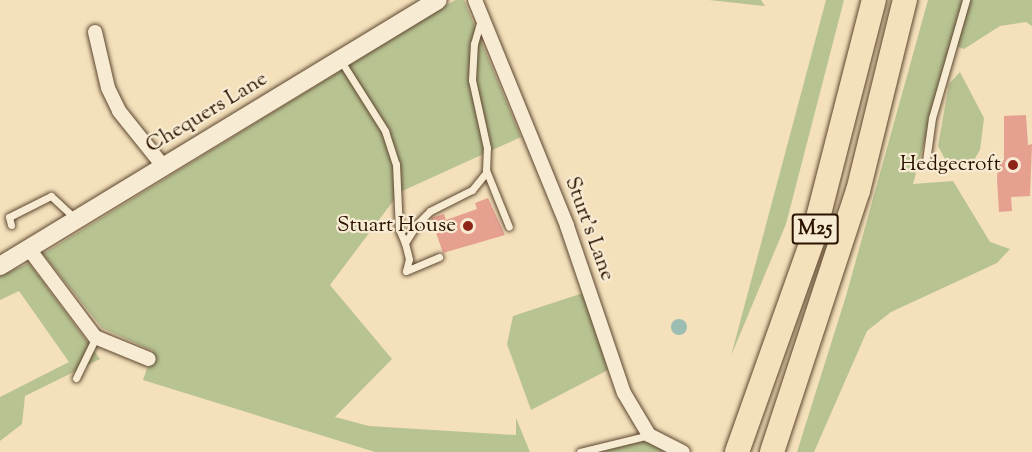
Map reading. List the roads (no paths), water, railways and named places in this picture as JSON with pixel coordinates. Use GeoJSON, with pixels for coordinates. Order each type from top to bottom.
{"type":"FeatureCollection","features":[{"type":"Feature","properties":{"kind":"highway","name":"M25"},"geometry":{"type":"LineString","coordinates":[[737,452],[812,241],[874,0]]}},
{"type":"Feature","properties":{"kind":"highway","name":"M25"},"geometry":{"type":"LineString","coordinates":[[772,452],[858,191],[905,0]]}},
{"type":"Feature","properties":{"kind":"main road","name":"Chequers Lane"},"geometry":{"type":"LineString","coordinates":[[0,266],[75,218],[438,0]]}},
{"type":"Feature","properties":{"kind":"street","name":"Sturt's Lane"},"geometry":{"type":"LineString","coordinates":[[475,0],[567,226],[624,393],[649,435]]}},
{"type":"Feature","properties":{"kind":"street"},"geometry":{"type":"LineString","coordinates":[[95,32],[108,88],[119,111],[163,166]]}},
{"type":"Feature","properties":{"kind":"street"},"geometry":{"type":"LineString","coordinates":[[29,249],[96,338],[149,359]]}},
{"type":"Feature","properties":{"kind":"street"},"geometry":{"type":"LineString","coordinates":[[649,435],[683,452]]}},
{"type":"Feature","properties":{"kind":"lane"},"geometry":{"type":"LineString","coordinates":[[926,160],[932,118],[966,0]]}},
{"type":"Feature","properties":{"kind":"lane"},"geometry":{"type":"LineString","coordinates":[[482,17],[474,44],[472,80],[487,148],[486,170],[509,227]]}},
{"type":"Feature","properties":{"kind":"lane"},"geometry":{"type":"LineString","coordinates":[[340,59],[386,131],[396,164],[399,229],[409,258],[406,271],[439,257]]}},
{"type":"Feature","properties":{"kind":"lane"},"geometry":{"type":"LineString","coordinates":[[405,243],[430,212],[476,187],[486,170]]}},
{"type":"Feature","properties":{"kind":"lane"},"geometry":{"type":"LineString","coordinates":[[11,225],[9,217],[51,196],[75,218]]}},
{"type":"Feature","properties":{"kind":"lane"},"geometry":{"type":"LineString","coordinates":[[76,378],[96,338]]}},
{"type":"Feature","properties":{"kind":"lane"},"geometry":{"type":"LineString","coordinates":[[580,452],[649,435]]}},
{"type":"Feature","properties":{"kind":"water"},"geometry":{"type":"Polygon","coordinates":[[[679,319],[687,327],[679,335],[671,327],[679,319]]]}},
{"type":"Feature","properties":{"kind":"place","name":"Hedgecroft"},"geometry":{"type":"Point","coordinates":[1013,165]}},
{"type":"Feature","properties":{"kind":"place","name":"Stuart House"},"geometry":{"type":"Point","coordinates":[468,226]}}]}
